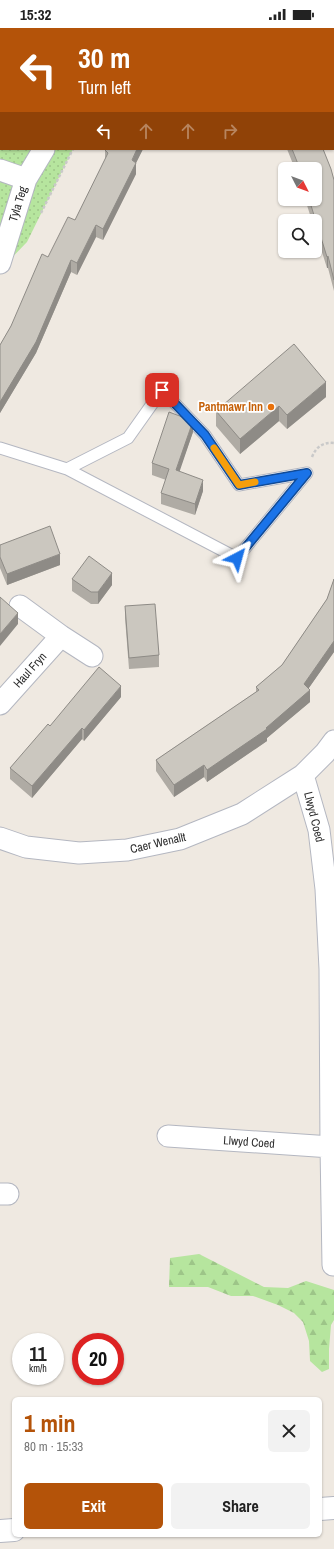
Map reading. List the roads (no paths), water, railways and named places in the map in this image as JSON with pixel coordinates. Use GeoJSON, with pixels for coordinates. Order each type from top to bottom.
{"type":"FeatureCollection","features":[{"type":"Feature","properties":{"kind":"street","name":"Tyla Teg"},"geometry":{"type":"LineString","coordinates":[[0,263],[26,179],[43,150]]}},
{"type":"Feature","properties":{"kind":"street"},"geometry":{"type":"LineString","coordinates":[[0,170],[26,179]]}},
{"type":"Feature","properties":{"kind":"street"},"geometry":{"type":"LineString","coordinates":[[20,606],[61,636],[92,656]]}},
{"type":"Feature","properties":{"kind":"street","name":"Haul Fryn"},"geometry":{"type":"LineString","coordinates":[[0,704],[61,636]]}},
{"type":"Feature","properties":{"kind":"street","name":"Caer Wenallt"},"geometry":{"type":"LineString","coordinates":[[0,838],[26,846],[79,852],[127,850],[180,839],[242,814],[303,775],[325,753],[334,741]]}},
{"type":"Feature","properties":{"kind":"street","name":"Llwyd Coed"},"geometry":{"type":"LineString","coordinates":[[303,775],[319,830],[326,889],[330,969],[333,1265]]}},
{"type":"Feature","properties":{"kind":"street","name":"Llwyd Coed"},"geometry":{"type":"LineString","coordinates":[[168,1136],[331,1147]]}},
{"type":"Feature","properties":{"kind":"street"},"geometry":{"type":"LineString","coordinates":[[322,1509],[334,1508]]}},
{"type":"Feature","properties":{"kind":"street"},"geometry":{"type":"LineString","coordinates":[[0,1531],[12,1530]]}},
{"type":"Feature","properties":{"kind":"lane"},"geometry":{"type":"LineString","coordinates":[[0,448],[67,469],[237,558],[307,473],[239,485],[205,435],[162,390],[128,438],[67,469]]}},
{"type":"Feature","properties":{"kind":"place","name":"Pantmawr Inn"},"geometry":{"type":"Point","coordinates":[271,407]}}]}
